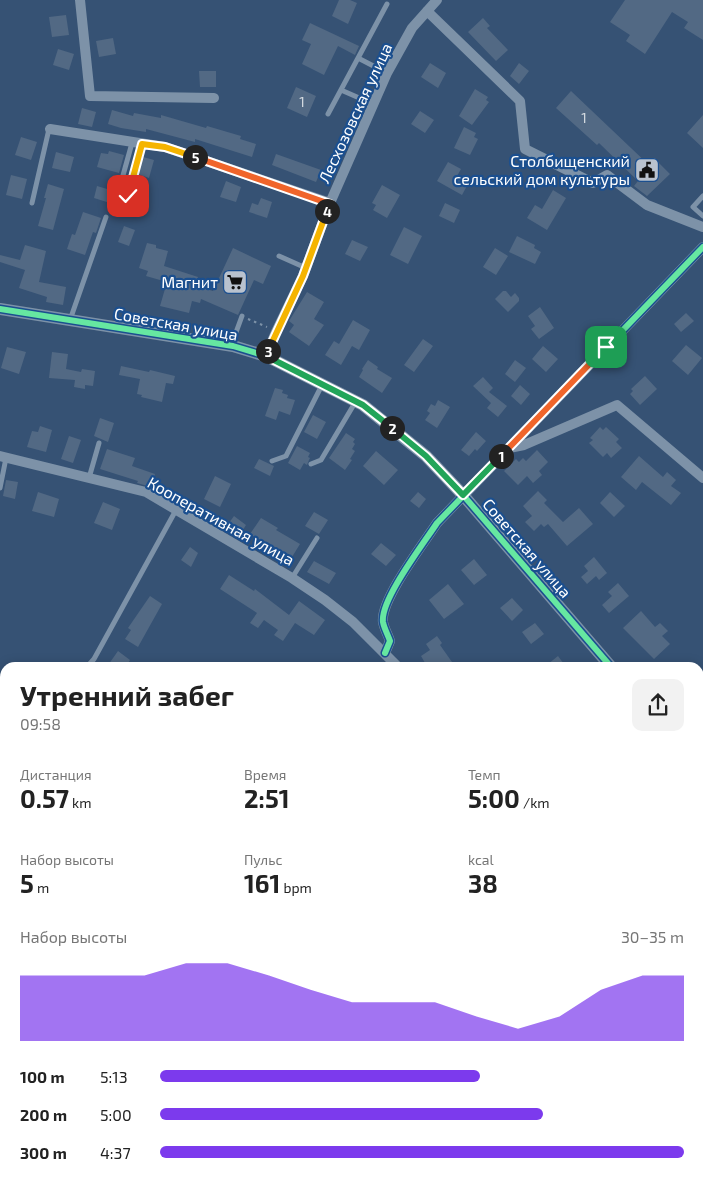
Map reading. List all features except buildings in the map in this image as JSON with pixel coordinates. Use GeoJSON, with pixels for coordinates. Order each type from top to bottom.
{"type":"FeatureCollection","features":[{"type":"Feature","properties":{"kind":"street"},"geometry":{"type":"LineString","coordinates":[[80,0],[90,96],[214,98]]}},
{"type":"Feature","properties":{"kind":"street","name":"Лесхозовская улица"},"geometry":{"type":"LineString","coordinates":[[263,355],[276,332],[302,266],[373,105],[383,71],[412,28],[437,0]]}},
{"type":"Feature","properties":{"kind":"street"},"geometry":{"type":"LineString","coordinates":[[427,11],[520,101],[526,149],[593,183],[607,175],[647,205],[703,227]]}},
{"type":"Feature","properties":{"kind":"street"},"geometry":{"type":"LineString","coordinates":[[50,129],[165,147],[330,204]]}},
{"type":"Feature","properties":{"kind":"street"},"geometry":{"type":"LineString","coordinates":[[385,653],[390,641],[383,622],[385,605],[437,523],[703,247]]}},
{"type":"Feature","properties":{"kind":"street","name":"Советская улица"},"geometry":{"type":"LineString","coordinates":[[0,309],[236,347],[263,355],[363,405],[426,456],[463,495],[607,662]]}},
{"type":"Feature","properties":{"kind":"street"},"geometry":{"type":"LineString","coordinates":[[509,448],[524,445],[617,405],[703,478]]}},
{"type":"Feature","properties":{"kind":"street","name":"Кооперативная улица"},"geometry":{"type":"LineString","coordinates":[[3,457],[146,492],[326,600],[353,622],[393,662]]}},
{"type":"Feature","properties":{"kind":"lane"},"geometry":{"type":"LineString","coordinates":[[328,114],[387,4]]}},
{"type":"Feature","properties":{"kind":"lane"},"geometry":{"type":"LineString","coordinates":[[358,58],[383,71]]}},
{"type":"Feature","properties":{"kind":"lane"},"geometry":{"type":"LineString","coordinates":[[341,90],[373,105]]}},
{"type":"Feature","properties":{"kind":"lane"},"geometry":{"type":"LineString","coordinates":[[32,203],[50,129]]}},
{"type":"Feature","properties":{"kind":"lane"},"geometry":{"type":"LineString","coordinates":[[128,196],[137,143]]}},
{"type":"Feature","properties":{"kind":"lane"},"geometry":{"type":"LineString","coordinates":[[117,197],[137,143]]}},
{"type":"Feature","properties":{"kind":"lane"},"geometry":{"type":"LineString","coordinates":[[703,196],[693,207],[703,216]]}},
{"type":"Feature","properties":{"kind":"lane"},"geometry":{"type":"LineString","coordinates":[[70,320],[106,217]]}},
{"type":"Feature","properties":{"kind":"lane"},"geometry":{"type":"LineString","coordinates":[[278,256],[302,266]]}},
{"type":"Feature","properties":{"kind":"lane"},"geometry":{"type":"LineString","coordinates":[[236,347],[242,316]]}},
{"type":"Feature","properties":{"kind":"lane"},"geometry":{"type":"LineString","coordinates":[[272,461],[286,456],[322,384]]}},
{"type":"Feature","properties":{"kind":"lane"},"geometry":{"type":"LineString","coordinates":[[311,464],[321,460],[356,401]]}},
{"type":"Feature","properties":{"kind":"lane"},"geometry":{"type":"LineString","coordinates":[[89,478],[99,444]]}},
{"type":"Feature","properties":{"kind":"lane"},"geometry":{"type":"LineString","coordinates":[[0,488],[3,457]]}},
{"type":"Feature","properties":{"kind":"lane"},"geometry":{"type":"LineString","coordinates":[[91,662],[176,510]]}},
{"type":"Feature","properties":{"kind":"lane"},"geometry":{"type":"LineString","coordinates":[[292,578],[317,538]]}},
{"type":"Feature","properties":{"kind":"path"},"geometry":{"type":"LineString","coordinates":[[242,316],[276,332]]}},
{"type":"Feature","properties":{"kind":"cycle path"},"geometry":{"type":"LineString","coordinates":[[385,653],[390,641],[383,622],[388,600],[395,586],[437,523],[703,247]]}},
{"type":"Feature","properties":{"kind":"cycle path"},"geometry":{"type":"LineString","coordinates":[[0,309],[233,346],[266,356],[363,405],[426,456],[463,495],[607,662]]}},
{"type":"Feature","properties":{"kind":"place","name":"Столбищенский сельский дом культуры"},"geometry":{"type":"Point","coordinates":[647,170]}},
{"type":"Feature","properties":{"kind":"place","name":"Магнит"},"geometry":{"type":"Point","coordinates":[235,282]}},
{"type":"Feature","properties":{"kind":"route"},"geometry":{"type":"LineString","coordinates":[[128,196],[142,144],[165,147],[330,204],[303,276],[266,356],[363,405],[426,456],[463,495],[606,347]]}}]}
